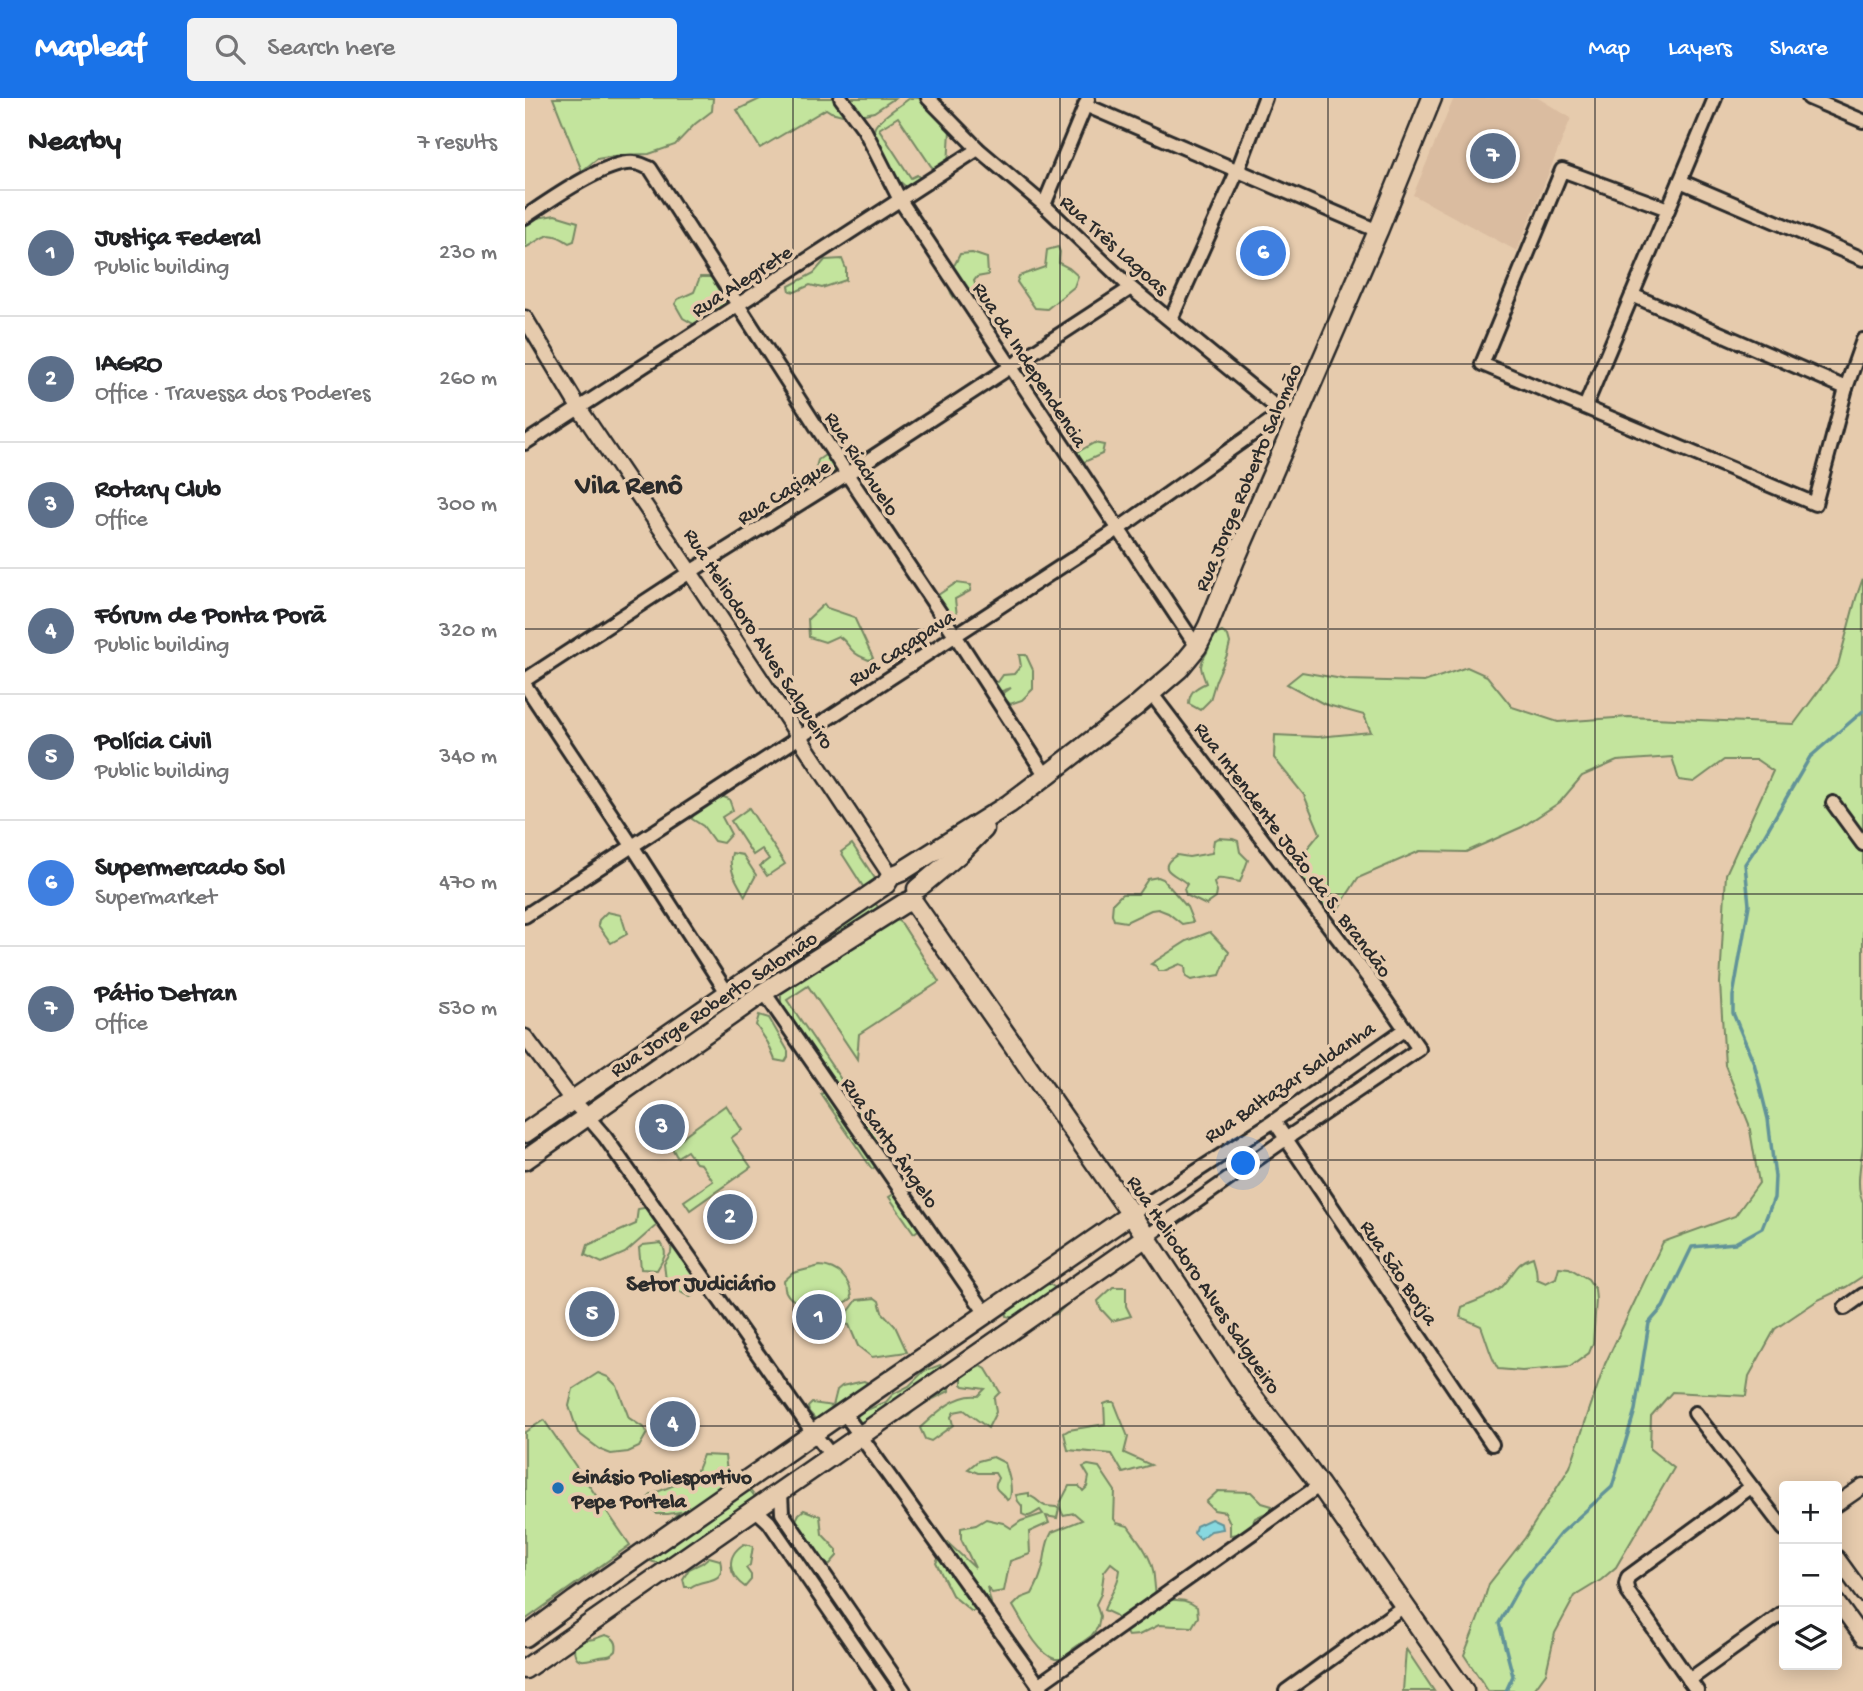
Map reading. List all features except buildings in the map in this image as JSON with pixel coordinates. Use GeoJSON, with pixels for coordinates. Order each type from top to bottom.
{"type":"FeatureCollection","features":[{"type":"Feature","properties":{"kind":"main road","name":"Rua Jorge Roberto Salomão"},"geometry":{"type":"LineString","coordinates":[[525,1133],[893,878],[1009,804],[1179,669],[1208,626],[1288,417],[1378,231],[1432,98]]}},
{"type":"Feature","properties":{"kind":"main road","name":"Rua Jorge Roberto Salomão"},"geometry":{"type":"LineString","coordinates":[[525,1160],[764,992],[911,898],[1009,804]]}},
{"type":"Feature","properties":{"kind":"main road"},"geometry":{"type":"LineString","coordinates":[[912,877],[916,882],[911,898],[892,901],[887,896],[893,878],[912,877]]}},
{"type":"Feature","properties":{"kind":"main road","name":"Rua Heliodoro Alves Salgueiro"},"geometry":{"type":"LineString","coordinates":[[911,898],[1131,1214],[1246,1388],[1319,1485],[1464,1691]]}},
{"type":"Feature","properties":{"kind":"main road","name":"Rua Baltazar Saldanha"},"geometry":{"type":"LineString","coordinates":[[525,1637],[580,1596],[1131,1214]]}},
{"type":"Feature","properties":{"kind":"main road","name":"Rua Baltazar Saldanha"},"geometry":{"type":"LineString","coordinates":[[525,1669],[1146,1237]]}},
{"type":"Feature","properties":{"kind":"main road"},"geometry":{"type":"LineString","coordinates":[[580,1596],[593,1622]]}},
{"type":"Feature","properties":{"kind":"street","name":"Rua da Independencia"},"geometry":{"type":"LineString","coordinates":[[841,98],[863,129],[901,200],[1196,647]]}},
{"type":"Feature","properties":{"kind":"street","name":"Rua Três Lagoas"},"geometry":{"type":"LineString","coordinates":[[929,98],[978,149],[1044,205],[1131,288],[1288,417]]}},
{"type":"Feature","properties":{"kind":"street"},"geometry":{"type":"LineString","coordinates":[[1171,319],[1237,172],[1265,98]]}},
{"type":"Feature","properties":{"kind":"street"},"geometry":{"type":"LineString","coordinates":[[1585,407],[1715,98]]}},
{"type":"Feature","properties":{"kind":"street"},"geometry":{"type":"LineString","coordinates":[[1808,98],[1863,121]]}},
{"type":"Feature","properties":{"kind":"street"},"geometry":{"type":"LineString","coordinates":[[1044,205],[1087,102],[1237,172],[1378,231]]}},
{"type":"Feature","properties":{"kind":"street","name":"Rua Alegrete"},"geometry":{"type":"LineString","coordinates":[[525,443],[978,149]]}},
{"type":"Feature","properties":{"kind":"street","name":"Rua Riachuelo"},"geometry":{"type":"LineString","coordinates":[[525,217],[572,187],[611,167],[634,163],[650,168],[1046,776]]}},
{"type":"Feature","properties":{"kind":"street"},"geometry":{"type":"LineString","coordinates":[[1668,209],[1562,170],[1482,364],[1815,504],[1846,388],[1863,340]]}},
{"type":"Feature","properties":{"kind":"street"},"geometry":{"type":"LineString","coordinates":[[1680,181],[1863,258]]}},
{"type":"Feature","properties":{"kind":"street","name":"Rua Caçique"},"geometry":{"type":"LineString","coordinates":[[525,683],[690,572],[847,474],[1131,288]]}},
{"type":"Feature","properties":{"kind":"street"},"geometry":{"type":"LineString","coordinates":[[1632,295],[1846,388]]}},
{"type":"Feature","properties":{"kind":"street","name":"Rua Heliodoro Alves Salgueiro"},"geometry":{"type":"LineString","coordinates":[[525,318],[579,408],[893,878]]}},
{"type":"Feature","properties":{"kind":"street","name":"Rua Caçapava"},"geometry":{"type":"LineString","coordinates":[[525,916],[1288,417]]}},
{"type":"Feature","properties":{"kind":"street"},"geometry":{"type":"LineString","coordinates":[[525,683],[728,994]]}},
{"type":"Feature","properties":{"kind":"street","name":"Rua Intendente João da S. Brandão"},"geometry":{"type":"LineString","coordinates":[[1151,693],[1405,1029]]}},
{"type":"Feature","properties":{"kind":"street"},"geometry":{"type":"LineString","coordinates":[[1833,803],[1863,844]]}},
{"type":"Feature","properties":{"kind":"street","name":"Rua Santo Ângelo"},"geometry":{"type":"LineString","coordinates":[[764,992],[987,1315]]}},
{"type":"Feature","properties":{"kind":"street","name":"Rua Baltazar Saldanha"},"geometry":{"type":"LineString","coordinates":[[1131,1214],[1274,1121],[1405,1029],[1419,1049],[1146,1237]]}},
{"type":"Feature","properties":{"kind":"street"},"geometry":{"type":"LineString","coordinates":[[525,1037],[572,1100],[605,1137],[832,1456]]}},
{"type":"Feature","properties":{"kind":"street","name":"Rua São Borja"},"geometry":{"type":"LineString","coordinates":[[1274,1121],[1492,1444]]}},
{"type":"Feature","properties":{"kind":"street"},"geometry":{"type":"LineString","coordinates":[[1845,1308],[1863,1295]]}},
{"type":"Feature","properties":{"kind":"street"},"geometry":{"type":"LineString","coordinates":[[844,1413],[1041,1688],[1319,1485]]}},
{"type":"Feature","properties":{"kind":"street"},"geometry":{"type":"LineString","coordinates":[[1695,1413],[1779,1523]]}},
{"type":"Feature","properties":{"kind":"street"},"geometry":{"type":"LineString","coordinates":[[1842,1501],[1863,1486]]}},
{"type":"Feature","properties":{"kind":"street"},"geometry":{"type":"LineString","coordinates":[[1692,1685],[1628,1592],[1628,1577],[1751,1488]]}},
{"type":"Feature","properties":{"kind":"street"},"geometry":{"type":"LineString","coordinates":[[781,1493],[782,1513],[904,1691]]}},
{"type":"Feature","properties":{"kind":"street"},"geometry":{"type":"LineString","coordinates":[[756,1510],[769,1522],[885,1691]]}},
{"type":"Feature","properties":{"kind":"street"},"geometry":{"type":"LineString","coordinates":[[1842,1565],[1863,1594]]}},
{"type":"Feature","properties":{"kind":"street"},"geometry":{"type":"LineString","coordinates":[[1286,1691],[1404,1606]]}},
{"type":"Feature","properties":{"kind":"street"},"geometry":{"type":"LineString","coordinates":[[1841,1607],[1863,1638]]}},
{"type":"Feature","properties":{"kind":"street"},"geometry":{"type":"LineString","coordinates":[[1678,1691],[1692,1685],[1779,1616]]}},
{"type":"Feature","properties":{"kind":"street"},"geometry":{"type":"LineString","coordinates":[[871,1671],[883,1662]]}},
{"type":"Feature","properties":{"kind":"shaded area"},"geometry":{"type":"Polygon","coordinates":[[[1454,98],[1538,98],[1571,118],[1517,251],[1413,195],[1454,98]]]}},
{"type":"Feature","properties":{"kind":"green space"},"geometry":{"type":"Polygon","coordinates":[[[553,98],[713,98],[712,111],[675,145],[649,154],[597,159],[582,171],[553,98]]]}},
{"type":"Feature","properties":{"kind":"green space"},"geometry":{"type":"Polygon","coordinates":[[[762,98],[895,98],[874,112],[850,117],[826,109],[760,148],[737,110],[762,98]]]}},
{"type":"Feature","properties":{"kind":"green space"},"geometry":{"type":"Polygon","coordinates":[[[910,98],[921,98],[950,130],[948,166],[938,172],[931,166],[898,117],[879,129],[911,178],[917,175],[923,181],[915,188],[906,187],[900,182],[879,149],[874,133],[881,120],[910,98]]]}},
{"type":"Feature","properties":{"kind":"green space"},"geometry":{"type":"Polygon","coordinates":[[[555,215],[578,222],[574,241],[569,243],[550,235],[525,248],[525,220],[555,215]]]}},
{"type":"Feature","properties":{"kind":"green space"},"geometry":{"type":"Polygon","coordinates":[[[1058,247],[1059,263],[1078,276],[1074,287],[1047,309],[1035,308],[1017,282],[1019,276],[1045,267],[1047,250],[1058,247]]]}},
{"type":"Feature","properties":{"kind":"green space"},"geometry":{"type":"Polygon","coordinates":[[[972,253],[987,258],[988,275],[977,277],[974,281],[981,302],[978,307],[958,301],[954,297],[946,272],[955,264],[960,254],[972,253]]]}},
{"type":"Feature","properties":{"kind":"green space"},"geometry":{"type":"Polygon","coordinates":[[[842,259],[846,280],[822,288],[810,285],[795,292],[790,291],[789,286],[814,273],[825,260],[842,259]]]}},
{"type":"Feature","properties":{"kind":"green space"},"geometry":{"type":"Polygon","coordinates":[[[700,277],[712,277],[725,287],[728,310],[699,327],[683,318],[675,304],[678,299],[694,292],[700,277]]]}},
{"type":"Feature","properties":{"kind":"green space"},"geometry":{"type":"Polygon","coordinates":[[[1094,443],[1104,445],[1102,454],[1082,463],[1076,453],[1094,443]]]}},
{"type":"Feature","properties":{"kind":"green space"},"geometry":{"type":"Polygon","coordinates":[[[828,453],[840,468],[834,481],[815,486],[813,478],[818,460],[828,453]]]}},
{"type":"Feature","properties":{"kind":"green space"},"geometry":{"type":"Polygon","coordinates":[[[1863,578],[1863,1146],[1859,1182],[1863,1202],[1863,1276],[1818,1300],[1775,1329],[1749,1376],[1746,1396],[1672,1392],[1651,1416],[1650,1449],[1674,1468],[1616,1567],[1575,1596],[1555,1633],[1546,1673],[1533,1691],[1488,1691],[1464,1655],[1489,1584],[1525,1538],[1570,1467],[1605,1364],[1663,1242],[1735,1216],[1759,1183],[1749,1124],[1725,1065],[1720,983],[1726,874],[1773,771],[1757,760],[1724,760],[1694,782],[1679,780],[1672,757],[1617,761],[1582,776],[1560,802],[1522,827],[1466,852],[1420,851],[1358,878],[1338,909],[1318,910],[1281,869],[1303,854],[1320,833],[1304,795],[1274,758],[1275,735],[1318,737],[1371,732],[1364,715],[1324,704],[1287,684],[1302,672],[1348,680],[1424,682],[1467,667],[1487,676],[1512,707],[1558,722],[1629,717],[1794,724],[1838,665],[1863,578]]]}},
{"type":"Feature","properties":{"kind":"green space"},"geometry":{"type":"Polygon","coordinates":[[[956,583],[971,585],[970,591],[955,599],[957,616],[946,615],[937,607],[938,595],[956,583]]]}},
{"type":"Feature","properties":{"kind":"green space"},"geometry":{"type":"Polygon","coordinates":[[[824,604],[827,608],[854,617],[873,658],[869,660],[857,655],[838,636],[825,642],[809,637],[808,619],[824,604]]]}},
{"type":"Feature","properties":{"kind":"green space"},"geometry":{"type":"Polygon","coordinates":[[[1222,632],[1228,636],[1230,643],[1227,655],[1210,700],[1200,710],[1189,704],[1190,696],[1206,683],[1201,666],[1209,647],[1209,638],[1222,632]]]}},
{"type":"Feature","properties":{"kind":"green space"},"geometry":{"type":"Polygon","coordinates":[[[1019,655],[1026,655],[1033,670],[1033,689],[1022,700],[1010,704],[1001,695],[1011,688],[996,693],[990,681],[998,682],[1003,675],[1014,674],[1021,666],[1019,655]]]}},
{"type":"Feature","properties":{"kind":"green space"},"geometry":{"type":"Polygon","coordinates":[[[721,796],[729,799],[733,810],[722,817],[731,834],[723,843],[714,841],[703,826],[692,819],[693,813],[703,803],[721,796]]]}},
{"type":"Feature","properties":{"kind":"green space"},"geometry":{"type":"Polygon","coordinates":[[[749,808],[785,864],[767,876],[760,866],[769,859],[762,849],[753,855],[731,821],[749,808]]]}},
{"type":"Feature","properties":{"kind":"green space"},"geometry":{"type":"Polygon","coordinates":[[[1219,838],[1238,841],[1240,852],[1248,860],[1240,882],[1217,879],[1214,883],[1216,898],[1206,905],[1186,895],[1184,889],[1187,884],[1170,872],[1167,865],[1177,855],[1189,857],[1212,853],[1214,840],[1219,838]]]}},
{"type":"Feature","properties":{"kind":"green space"},"geometry":{"type":"Polygon","coordinates":[[[852,844],[876,880],[864,888],[841,852],[852,844]]]}},
{"type":"Feature","properties":{"kind":"green space"},"geometry":{"type":"Polygon","coordinates":[[[732,853],[743,855],[756,875],[745,896],[732,870],[732,853]]]}},
{"type":"Feature","properties":{"kind":"green space"},"geometry":{"type":"Polygon","coordinates":[[[1148,879],[1163,879],[1187,907],[1193,922],[1182,924],[1158,909],[1126,922],[1114,920],[1113,903],[1122,894],[1138,894],[1148,879]]]}},
{"type":"Feature","properties":{"kind":"green space"},"geometry":{"type":"Polygon","coordinates":[[[875,903],[878,907],[588,1104],[585,1100],[755,982],[875,903]]]}},
{"type":"Feature","properties":{"kind":"green space"},"geometry":{"type":"Polygon","coordinates":[[[607,912],[621,915],[627,934],[611,943],[598,925],[607,912]]]}},
{"type":"Feature","properties":{"kind":"green space"},"geometry":{"type":"Polygon","coordinates":[[[897,920],[939,982],[859,1034],[857,1059],[808,986],[787,1000],[880,1137],[875,1140],[781,1003],[781,990],[886,922],[897,920]]]}},
{"type":"Feature","properties":{"kind":"green space"},"geometry":{"type":"Polygon","coordinates":[[[1210,932],[1229,952],[1220,975],[1191,980],[1186,977],[1185,966],[1180,964],[1158,971],[1156,966],[1151,964],[1187,941],[1210,932]]]}},
{"type":"Feature","properties":{"kind":"green space"},"geometry":{"type":"Polygon","coordinates":[[[759,1015],[769,1018],[788,1051],[785,1062],[775,1060],[756,1025],[759,1015]]]}},
{"type":"Feature","properties":{"kind":"green space"},"geometry":{"type":"Polygon","coordinates":[[[829,1089],[880,1164],[872,1169],[821,1094],[829,1089]]]}},
{"type":"Feature","properties":{"kind":"green space"},"geometry":{"type":"Polygon","coordinates":[[[726,1105],[742,1130],[731,1138],[751,1167],[690,1210],[684,1201],[713,1181],[687,1151],[677,1157],[672,1148],[686,1134],[726,1105]]]}},
{"type":"Feature","properties":{"kind":"green space"},"geometry":{"type":"Polygon","coordinates":[[[898,1191],[924,1226],[914,1233],[889,1197],[898,1191]]]}},
{"type":"Feature","properties":{"kind":"green space"},"geometry":{"type":"Polygon","coordinates":[[[649,1207],[660,1213],[658,1224],[625,1253],[602,1263],[585,1255],[588,1245],[636,1224],[638,1209],[649,1207]]]}},
{"type":"Feature","properties":{"kind":"green space"},"geometry":{"type":"Polygon","coordinates":[[[672,1242],[687,1243],[700,1272],[700,1286],[690,1297],[666,1280],[664,1264],[671,1253],[672,1242]]]}},
{"type":"Feature","properties":{"kind":"green space"},"geometry":{"type":"Polygon","coordinates":[[[661,1243],[665,1254],[657,1270],[641,1269],[639,1248],[661,1243]]]}},
{"type":"Feature","properties":{"kind":"green space"},"geometry":{"type":"Polygon","coordinates":[[[1533,1257],[1537,1279],[1546,1283],[1556,1278],[1559,1267],[1569,1268],[1588,1279],[1595,1289],[1593,1343],[1589,1353],[1570,1367],[1522,1371],[1498,1369],[1481,1326],[1460,1317],[1462,1307],[1500,1289],[1518,1267],[1533,1257]]]}},
{"type":"Feature","properties":{"kind":"green space"},"geometry":{"type":"Polygon","coordinates":[[[820,1266],[838,1272],[846,1280],[852,1298],[837,1305],[817,1307],[798,1303],[791,1298],[785,1291],[784,1281],[793,1273],[820,1266]]]}},
{"type":"Feature","properties":{"kind":"green space"},"geometry":{"type":"Polygon","coordinates":[[[1049,1284],[1059,1290],[1065,1306],[1057,1314],[1024,1321],[1007,1316],[1006,1306],[1027,1288],[1049,1284]]]}},
{"type":"Feature","properties":{"kind":"green space"},"geometry":{"type":"Polygon","coordinates":[[[1113,1287],[1126,1287],[1126,1306],[1131,1316],[1112,1321],[1100,1308],[1098,1301],[1113,1287]]]}},
{"type":"Feature","properties":{"kind":"green space"},"geometry":{"type":"Polygon","coordinates":[[[875,1298],[879,1301],[882,1312],[895,1326],[907,1352],[872,1357],[858,1346],[849,1325],[844,1324],[844,1318],[857,1300],[875,1298]]]}},
{"type":"Feature","properties":{"kind":"green space"},"geometry":{"type":"Polygon","coordinates":[[[940,1365],[952,1370],[949,1391],[917,1407],[909,1416],[869,1434],[854,1422],[859,1414],[845,1423],[821,1425],[809,1412],[808,1407],[812,1403],[833,1406],[837,1390],[842,1386],[864,1381],[875,1386],[867,1410],[886,1402],[893,1394],[909,1386],[924,1371],[940,1365]]]}},
{"type":"Feature","properties":{"kind":"green space"},"geometry":{"type":"Polygon","coordinates":[[[981,1366],[986,1369],[1000,1392],[994,1398],[996,1412],[988,1428],[964,1410],[954,1412],[951,1417],[953,1425],[931,1441],[925,1439],[920,1428],[939,1411],[954,1401],[978,1396],[985,1389],[962,1384],[962,1378],[969,1371],[981,1366]]]}},
{"type":"Feature","properties":{"kind":"green space"},"geometry":{"type":"Polygon","coordinates":[[[598,1373],[608,1377],[617,1386],[629,1418],[647,1433],[639,1447],[628,1452],[611,1454],[578,1433],[569,1406],[573,1389],[598,1373]]]}},
{"type":"Feature","properties":{"kind":"green space"},"geometry":{"type":"Polygon","coordinates":[[[1114,1402],[1128,1437],[1124,1453],[1151,1465],[1123,1473],[1112,1454],[1068,1450],[1064,1433],[1105,1424],[1104,1404],[1114,1402]]]}},
{"type":"Feature","properties":{"kind":"green space","name":"Ginásio Poliesportivo Pepe Portela"},"geometry":{"type":"Polygon","coordinates":[[[544,1420],[630,1545],[525,1620],[525,1432],[544,1420]]]}},
{"type":"Feature","properties":{"kind":"green space"},"geometry":{"type":"Polygon","coordinates":[[[703,1455],[725,1456],[727,1472],[721,1487],[748,1488],[756,1498],[667,1563],[655,1563],[645,1556],[643,1540],[665,1526],[679,1512],[657,1514],[648,1503],[648,1498],[689,1479],[693,1480],[703,1455]]]}},
{"type":"Feature","properties":{"kind":"green space"},"geometry":{"type":"Polygon","coordinates":[[[993,1457],[1005,1463],[1011,1489],[1010,1498],[1007,1500],[996,1488],[998,1478],[995,1473],[978,1473],[968,1469],[978,1461],[993,1457]]]}},
{"type":"Feature","properties":{"kind":"green space"},"geometry":{"type":"Polygon","coordinates":[[[1083,1467],[1099,1467],[1115,1491],[1114,1519],[1117,1523],[1128,1526],[1146,1552],[1153,1570],[1157,1598],[1182,1600],[1192,1604],[1197,1607],[1198,1617],[1192,1627],[1159,1625],[1139,1635],[1128,1636],[1115,1615],[1104,1610],[1116,1586],[1120,1570],[1111,1563],[1104,1572],[1101,1594],[1096,1604],[1100,1616],[1098,1627],[1091,1636],[1073,1649],[1067,1659],[1055,1659],[1037,1644],[1013,1606],[1034,1591],[1052,1532],[1082,1520],[1074,1513],[1063,1515],[1059,1505],[1069,1486],[1079,1486],[1083,1491],[1087,1487],[1089,1477],[1083,1467]]]}},
{"type":"Feature","properties":{"kind":"green space"},"geometry":{"type":"Polygon","coordinates":[[[1218,1491],[1251,1492],[1262,1503],[1272,1506],[1270,1511],[1255,1518],[1248,1533],[1230,1535],[1230,1523],[1225,1512],[1214,1510],[1206,1502],[1218,1491]]]}},
{"type":"Feature","properties":{"kind":"green space"},"geometry":{"type":"Polygon","coordinates":[[[1029,1493],[1029,1496],[1045,1506],[1059,1508],[1057,1518],[1046,1516],[1049,1523],[1029,1532],[1030,1554],[1010,1561],[1004,1591],[992,1593],[987,1587],[991,1603],[984,1611],[971,1611],[952,1595],[936,1563],[947,1542],[975,1568],[961,1539],[961,1528],[976,1525],[986,1519],[1011,1528],[1021,1521],[1043,1514],[1040,1510],[1029,1516],[1022,1514],[1022,1506],[1016,1495],[1029,1493]]]}},
{"type":"Feature","properties":{"kind":"green space"},"geometry":{"type":"Polygon","coordinates":[[[804,1510],[820,1516],[822,1534],[837,1550],[837,1556],[830,1564],[821,1562],[813,1546],[794,1524],[804,1510]]]}},
{"type":"Feature","properties":{"kind":"green space"},"geometry":{"type":"Polygon","coordinates":[[[744,1544],[753,1546],[750,1565],[746,1568],[751,1580],[745,1587],[735,1577],[731,1566],[734,1554],[744,1544]]]}},
{"type":"Feature","properties":{"kind":"green space"},"geometry":{"type":"Polygon","coordinates":[[[709,1557],[720,1560],[720,1574],[713,1580],[685,1587],[683,1579],[689,1569],[709,1557]]]}},
{"type":"Feature","properties":{"kind":"green space"},"geometry":{"type":"Polygon","coordinates":[[[605,1635],[616,1643],[614,1653],[586,1660],[576,1657],[574,1647],[580,1641],[605,1635]]]}},
{"type":"Feature","properties":{"kind":"green space"},"geometry":{"type":"Polygon","coordinates":[[[1406,1649],[1434,1691],[1403,1691],[1406,1649]]]}},
{"type":"Feature","properties":{"kind":"water"},"geometry":{"type":"Polygon","coordinates":[[[1211,1519],[1222,1524],[1223,1529],[1211,1531],[1200,1539],[1194,1533],[1196,1526],[1211,1519]]]}},
{"type":"Feature","properties":{"kind":"waterway"},"geometry":{"type":"LineString","coordinates":[[1506,1691],[1513,1676],[1499,1623],[1523,1580],[1560,1534],[1612,1487],[1635,1410],[1649,1323],[1663,1307],[1692,1247],[1735,1243],[1762,1228],[1774,1198],[1775,1177],[1768,1119],[1754,1063],[1733,1013],[1733,996],[1749,905],[1745,864],[1810,757],[1863,711]]}},
{"type":"Feature","properties":{"kind":"place","name":"Pátio Detran"},"geometry":{"type":"Point","coordinates":[1493,156]}},
{"type":"Feature","properties":{"kind":"place","name":"Supermercado Sol"},"geometry":{"type":"Point","coordinates":[1263,253]}},
{"type":"Feature","properties":{"kind":"place","name":"Rotary Club"},"geometry":{"type":"Point","coordinates":[662,1127]}},
{"type":"Feature","properties":{"kind":"place","name":"IAGRO"},"geometry":{"type":"Point","coordinates":[730,1217]}},
{"type":"Feature","properties":{"kind":"place","name":"Polícia Civil"},"geometry":{"type":"Point","coordinates":[592,1314]}},
{"type":"Feature","properties":{"kind":"place","name":"Justiça Federal"},"geometry":{"type":"Point","coordinates":[819,1317]}},
{"type":"Feature","properties":{"kind":"place","name":"Fórum de Ponta Porã"},"geometry":{"type":"Point","coordinates":[673,1424]}},
{"type":"Feature","properties":{"kind":"place","name":"Ginásio Poliesportivo Pepe Portela"},"geometry":{"type":"Point","coordinates":[558,1488]}},
{"type":"Feature","properties":{"kind":"district","name":"Vila Renô"},"geometry":{"type":"Point","coordinates":[629,483]}},
{"type":"Feature","properties":{"kind":"district","name":"Setor Judiciário"},"geometry":{"type":"Point","coordinates":[701,1282]}}]}
